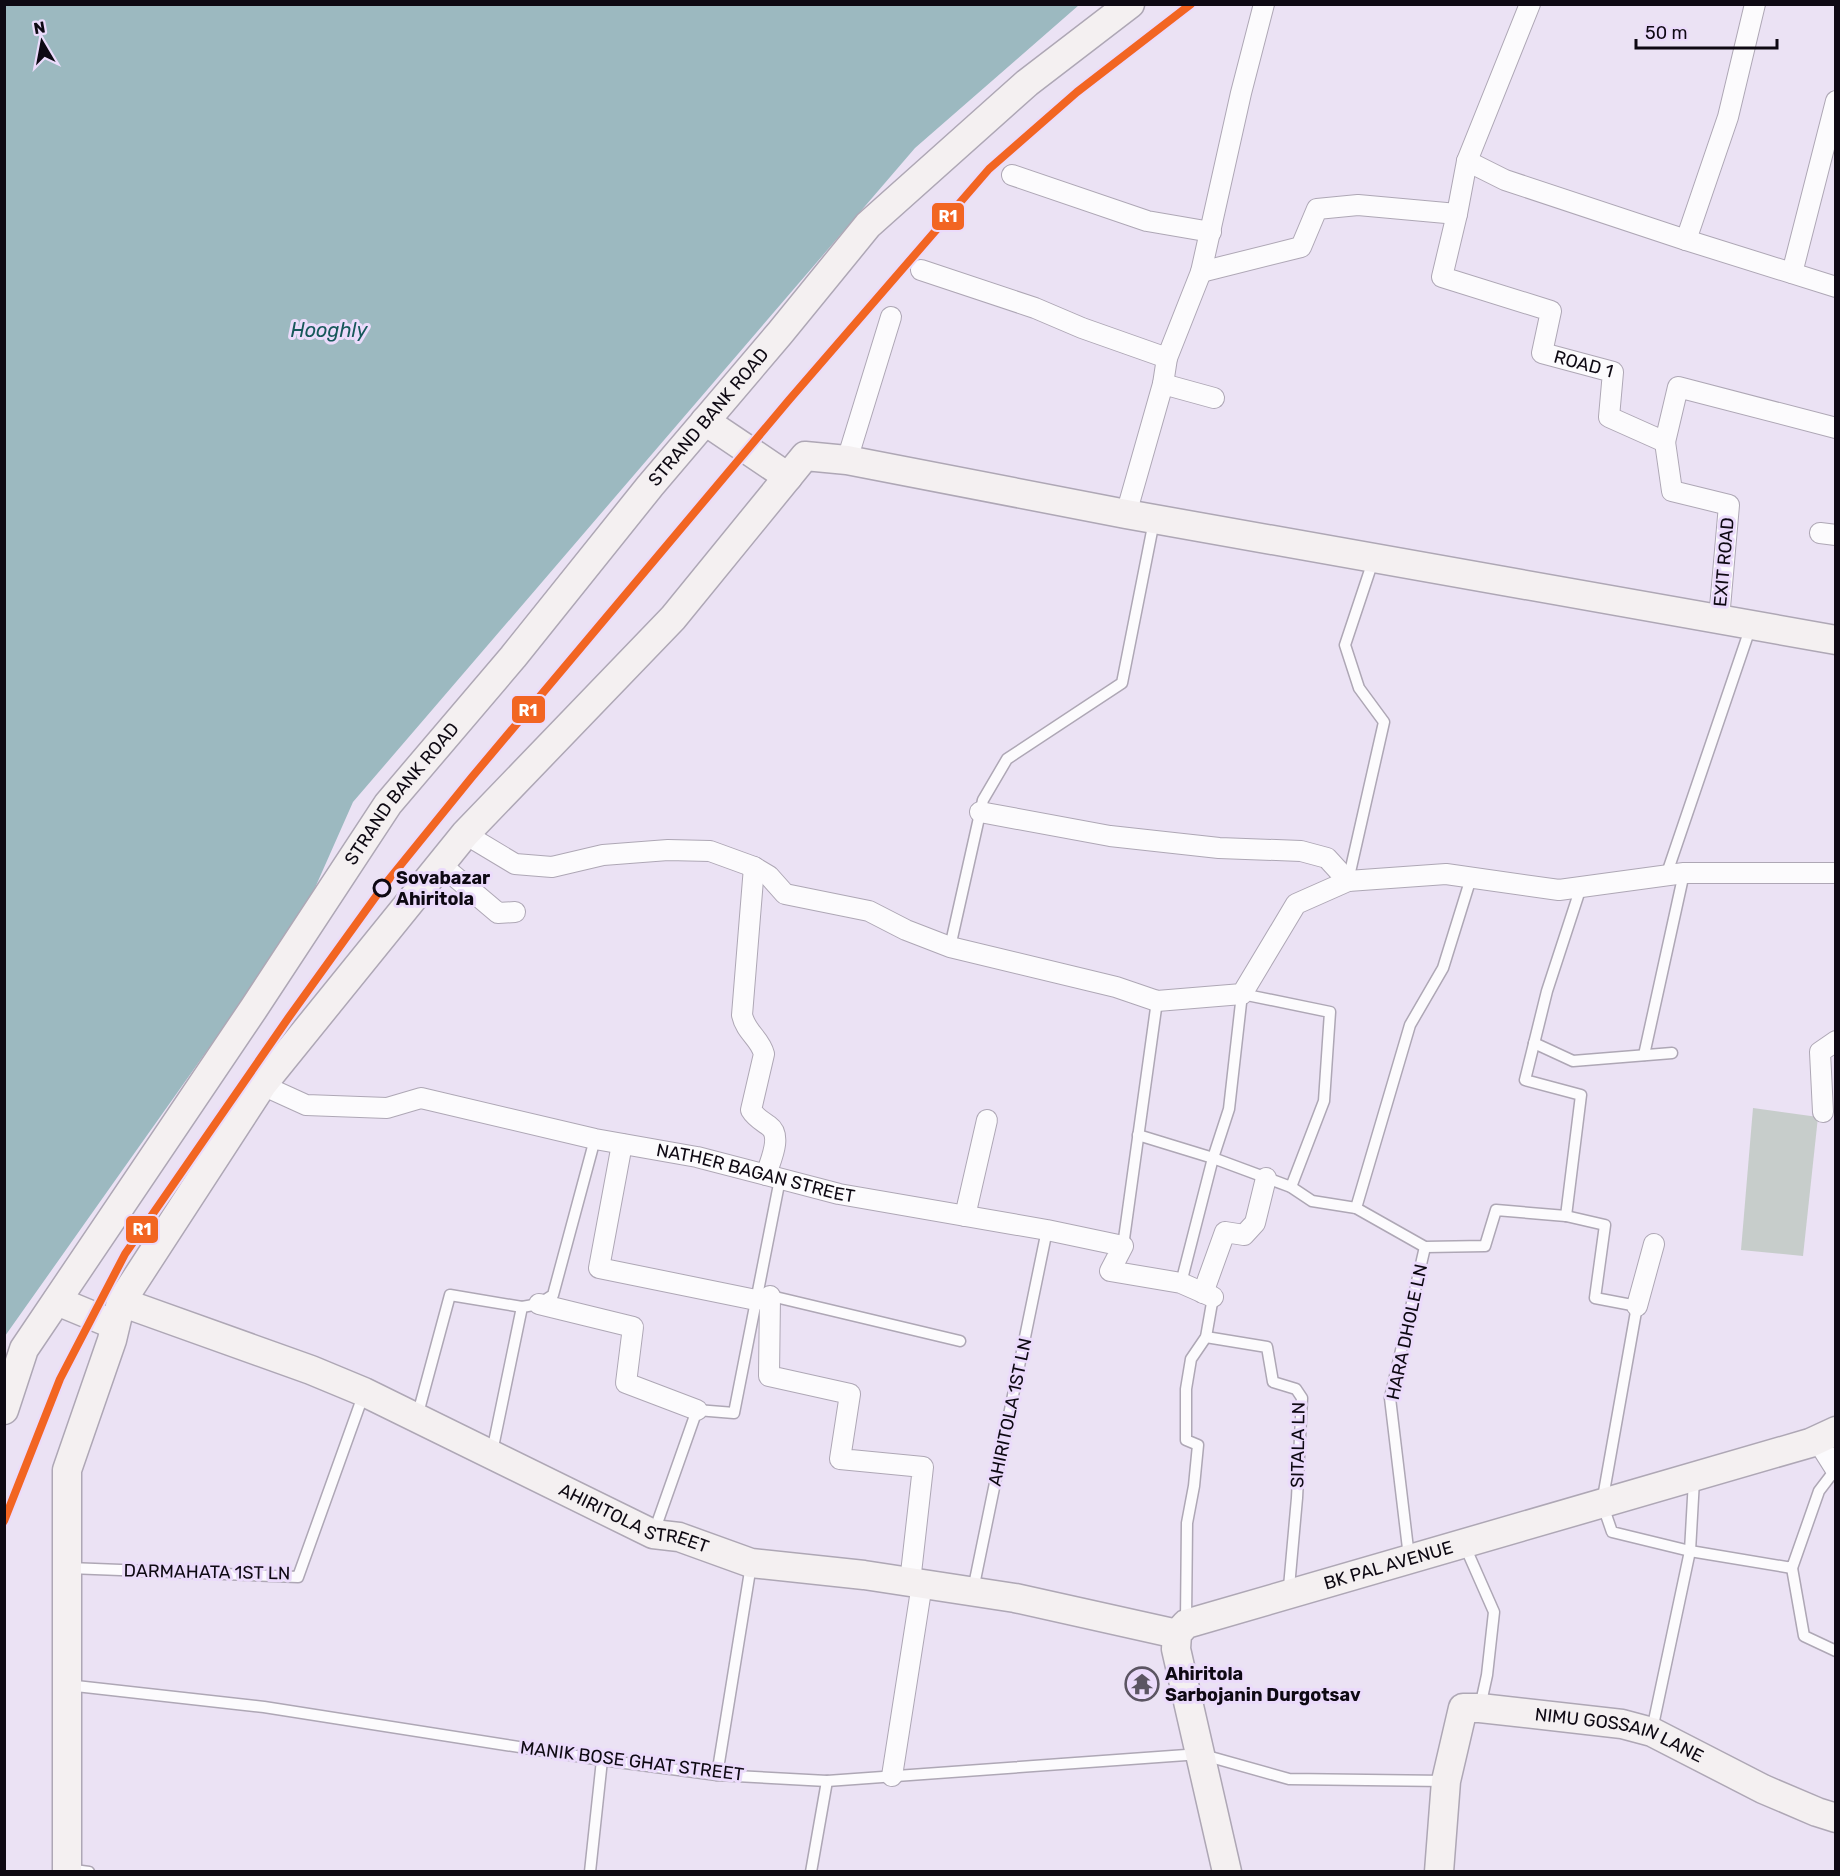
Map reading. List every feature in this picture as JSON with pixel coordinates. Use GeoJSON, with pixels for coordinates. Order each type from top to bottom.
{"type":"FeatureCollection","features":[{"type":"Feature","properties":{"kind":"main road","name":"STRAND BANK ROAD"},"geometry":{"type":"LineString","coordinates":[[4,1410],[24,1349],[254,1008],[388,804],[513,657],[650,486],[868,225],[1027,83],[1130,4]]}},
{"type":"Feature","properties":{"kind":"main road"},"geometry":{"type":"LineString","coordinates":[[705,421],[788,477]]}},
{"type":"Feature","properties":{"kind":"main road"},"geometry":{"type":"LineString","coordinates":[[74,1871],[67,1685],[65,1568],[67,1470],[112,1340],[118,1313],[262,1084],[465,834],[673,618],[805,456],[847,460],[1126,514],[1836,640]]}},
{"type":"Feature","properties":{"kind":"main road","name":"AHIRITOLA STREET"},"geometry":{"type":"LineString","coordinates":[[57,1301],[118,1313],[311,1370],[417,1417],[653,1534],[679,1537],[751,1563],[864,1575],[1015,1598],[1181,1629]]}},
{"type":"Feature","properties":{"kind":"main road","name":"BK PAL AVENUE"},"geometry":{"type":"LineString","coordinates":[[1181,1629],[1826,1436]]}},
{"type":"Feature","properties":{"kind":"main road"},"geometry":{"type":"LineString","coordinates":[[1181,1629],[1176,1649],[1227,1872]]}},
{"type":"Feature","properties":{"kind":"main road"},"geometry":{"type":"LineString","coordinates":[[1438,1872],[1446,1781],[1462,1708],[1480,1708]]}},
{"type":"Feature","properties":{"kind":"main road","name":"NIMU GOSSAIN LANE"},"geometry":{"type":"LineString","coordinates":[[1480,1708],[1622,1724],[1652,1732],[1763,1789],[1836,1818]]}},
{"type":"Feature","properties":{"kind":"street"},"geometry":{"type":"LineString","coordinates":[[1126,514],[1163,384],[1167,358],[1201,272],[1263,4]]}},
{"type":"Feature","properties":{"kind":"street","name":"ROAD 1"},"geometry":{"type":"LineString","coordinates":[[1530,4],[1467,161],[1442,277],[1551,311],[1542,353],[1613,372],[1609,417],[1665,442]]}},
{"type":"Feature","properties":{"kind":"street"},"geometry":{"type":"LineString","coordinates":[[1686,240],[1728,117],[1755,4]]}},
{"type":"Feature","properties":{"kind":"street"},"geometry":{"type":"LineString","coordinates":[[1792,273],[1833,125],[1836,101]]}},
{"type":"Feature","properties":{"kind":"street"},"geometry":{"type":"LineString","coordinates":[[1467,161],[1505,180],[1686,240],[1836,286]]}},
{"type":"Feature","properties":{"kind":"street"},"geometry":{"type":"LineString","coordinates":[[1011,176],[1147,221],[1211,232]]}},
{"type":"Feature","properties":{"kind":"street"},"geometry":{"type":"LineString","coordinates":[[1201,272],[1301,246],[1317,209],[1358,206],[1457,214]]}},
{"type":"Feature","properties":{"kind":"street"},"geometry":{"type":"LineString","coordinates":[[921,270],[1035,308],[1082,328],[1167,358]]}},
{"type":"Feature","properties":{"kind":"street"},"geometry":{"type":"LineString","coordinates":[[847,460],[891,317]]}},
{"type":"Feature","properties":{"kind":"street"},"geometry":{"type":"LineString","coordinates":[[1163,384],[1214,398]]}},
{"type":"Feature","properties":{"kind":"street"},"geometry":{"type":"LineString","coordinates":[[1665,442],[1678,387],[1836,428]]}},
{"type":"Feature","properties":{"kind":"street","name":"EXIT ROAD"},"geometry":{"type":"LineString","coordinates":[[1665,442],[1672,491],[1729,505],[1719,619]]}},
{"type":"Feature","properties":{"kind":"street"},"geometry":{"type":"LineString","coordinates":[[980,812],[1110,836],[1219,848],[1301,851],[1327,858],[1348,881]]}},
{"type":"Feature","properties":{"kind":"street"},"geometry":{"type":"LineString","coordinates":[[465,834],[515,864],[552,867],[603,855],[668,849],[710,851],[754,867],[769,876],[785,894],[869,911],[906,930],[950,946],[1116,987],[1156,1001],[1242,994],[1296,904],[1348,881],[1446,874],[1559,890],[1675,874],[1836,873]]}},
{"type":"Feature","properties":{"kind":"street"},"geometry":{"type":"LineString","coordinates":[[440,864],[498,913],[515,912]]}},
{"type":"Feature","properties":{"kind":"street"},"geometry":{"type":"LineString","coordinates":[[754,867],[742,1015],[744,1025],[762,1046],[764,1054],[751,1110],[753,1114],[773,1128],[776,1136],[773,1177]]}},
{"type":"Feature","properties":{"kind":"street"},"geometry":{"type":"LineString","coordinates":[[1823,1112],[1820,1052],[1836,1041]]}},
{"type":"Feature","properties":{"kind":"street","name":"NATHER BAGAN STREET"},"geometry":{"type":"LineString","coordinates":[[262,1084],[306,1105],[387,1108],[421,1098],[595,1139],[697,1157],[839,1194],[1047,1230],[1123,1246]]}},
{"type":"Feature","properties":{"kind":"street"},"geometry":{"type":"LineString","coordinates":[[965,1216],[987,1120]]}},
{"type":"Feature","properties":{"kind":"street"},"geometry":{"type":"LineString","coordinates":[[622,1144],[599,1268],[761,1296],[769,1376],[850,1394],[840,1459],[923,1467],[916,1583],[892,1776]]}},
{"type":"Feature","properties":{"kind":"street"},"geometry":{"type":"LineString","coordinates":[[1123,1246],[1110,1271],[1181,1283],[1208,1295],[1225,1232],[1244,1234],[1255,1223],[1266,1178]]}},
{"type":"Feature","properties":{"kind":"street"},"geometry":{"type":"LineString","coordinates":[[1637,1306],[1654,1244]]}},
{"type":"Feature","properties":{"kind":"street"},"geometry":{"type":"LineString","coordinates":[[530,1305],[633,1327],[626,1383],[697,1410]]}},
{"type":"Feature","properties":{"kind":"street"},"geometry":{"type":"LineString","coordinates":[[1826,1436],[1835,1470]]}},
{"type":"Feature","properties":{"kind":"lane"},"geometry":{"type":"LineString","coordinates":[[950,946],[983,800],[1007,759],[1122,683],[1155,519]]}},
{"type":"Feature","properties":{"kind":"lane"},"geometry":{"type":"LineString","coordinates":[[1348,881],[1384,722],[1359,688],[1345,645],[1374,558]]}},
{"type":"Feature","properties":{"kind":"lane"},"geometry":{"type":"LineString","coordinates":[[1644,1055],[1675,874],[1752,625]]}},
{"type":"Feature","properties":{"kind":"lane"},"geometry":{"type":"LineString","coordinates":[[1356,1208],[1410,1025],[1443,968],[1471,878]]}},
{"type":"Feature","properties":{"kind":"lane"},"geometry":{"type":"LineString","coordinates":[[1566,1216],[1581,1095],[1525,1080],[1547,991],[1581,887]]}},
{"type":"Feature","properties":{"kind":"lane"},"geometry":{"type":"LineString","coordinates":[[1181,1283],[1213,1158],[1229,1109],[1242,994],[1330,1012],[1324,1101],[1292,1187]]}},
{"type":"Feature","properties":{"kind":"lane"},"geometry":{"type":"LineString","coordinates":[[1123,1246],[1156,1001]]}},
{"type":"Feature","properties":{"kind":"lane"},"geometry":{"type":"LineString","coordinates":[[1534,1043],[1573,1061],[1672,1053]]}},
{"type":"Feature","properties":{"kind":"lane"},"geometry":{"type":"LineString","coordinates":[[1138,1135],[1213,1158],[1292,1187],[1312,1201],[1356,1208],[1425,1248],[1485,1246],[1496,1210],[1566,1216],[1605,1225],[1594,1298],[1637,1306],[1602,1503],[1612,1532],[1690,1551],[1792,1568]]}},
{"type":"Feature","properties":{"kind":"lane"},"geometry":{"type":"LineString","coordinates":[[417,1417],[450,1296],[530,1305],[553,1295],[595,1139]]}},
{"type":"Feature","properties":{"kind":"lane"},"geometry":{"type":"LineString","coordinates":[[653,1534],[697,1410],[734,1413],[761,1296],[773,1177]]}},
{"type":"Feature","properties":{"kind":"lane","name":"AHIRITOLA 1ST LN"},"geometry":{"type":"LineString","coordinates":[[972,1593],[1047,1230]]}},
{"type":"Feature","properties":{"kind":"lane","name":"HARA DHOLE LN"},"geometry":{"type":"LineString","coordinates":[[1409,1559],[1390,1398],[1425,1248]]}},
{"type":"Feature","properties":{"kind":"lane"},"geometry":{"type":"LineString","coordinates":[[1181,1629],[1187,1523],[1198,1445],[1186,1440],[1186,1389],[1191,1359],[1206,1337],[1208,1295]]}},
{"type":"Feature","properties":{"kind":"lane"},"geometry":{"type":"LineString","coordinates":[[761,1296],[960,1341]]}},
{"type":"Feature","properties":{"kind":"lane"},"geometry":{"type":"LineString","coordinates":[[491,1453],[530,1305]]}},
{"type":"Feature","properties":{"kind":"lane","name":"SITALA LN"},"geometry":{"type":"LineString","coordinates":[[1206,1337],[1267,1347],[1273,1382],[1296,1389],[1302,1398],[1297,1498],[1289,1587]]}},
{"type":"Feature","properties":{"kind":"lane","name":"DARMAHATA 1ST LN"},"geometry":{"type":"LineString","coordinates":[[65,1568],[298,1577],[364,1392]]}},
{"type":"Feature","properties":{"kind":"lane"},"geometry":{"type":"LineString","coordinates":[[1835,1470],[1819,1491],[1792,1568],[1804,1636],[1836,1651]]}},
{"type":"Feature","properties":{"kind":"lane"},"geometry":{"type":"LineString","coordinates":[[1652,1732],[1690,1551],[1694,1477]]}},
{"type":"Feature","properties":{"kind":"lane"},"geometry":{"type":"LineString","coordinates":[[1464,1544],[1494,1612],[1487,1675],[1480,1708]]}},
{"type":"Feature","properties":{"kind":"lane"},"geometry":{"type":"LineString","coordinates":[[717,1775],[751,1563]]}},
{"type":"Feature","properties":{"kind":"lane","name":"MANIK BOSE GHAT STREET"},"geometry":{"type":"LineString","coordinates":[[67,1685],[264,1707],[602,1760],[717,1775],[827,1781],[1200,1754],[1289,1779],[1446,1781]]}},
{"type":"Feature","properties":{"kind":"lane"},"geometry":{"type":"LineString","coordinates":[[590,1872],[602,1760]]}},
{"type":"Feature","properties":{"kind":"lane"},"geometry":{"type":"LineString","coordinates":[[811,1872],[827,1781]]}},
{"type":"Feature","properties":{"kind":"shaded area"},"geometry":{"type":"Polygon","coordinates":[[[1753,1108],[1818,1117],[1803,1256],[1741,1250],[1753,1108]]]}},
{"type":"Feature","properties":{"kind":"water","name":"Hooghly"},"geometry":{"type":"Polygon","coordinates":[[[5,5],[1079,5],[915,148],[353,802],[303,915],[5,1336],[5,5]]]}},
{"type":"Feature","properties":{"kind":"transit line","name":"R1"},"geometry":{"type":"LineString","coordinates":[[4,1521],[60,1379],[125,1254],[289,1017],[382,888],[472,777],[789,400],[989,169],[1077,92],[1191,4]]}},
{"type":"Feature","properties":{"kind":"place","name":"Sovabazar Ahiritola"},"geometry":{"type":"Point","coordinates":[382,888]}},
{"type":"Feature","properties":{"kind":"place","name":"Ahiritola Sarbojanin Durgotsav"},"geometry":{"type":"Point","coordinates":[1142,1684]}}]}
